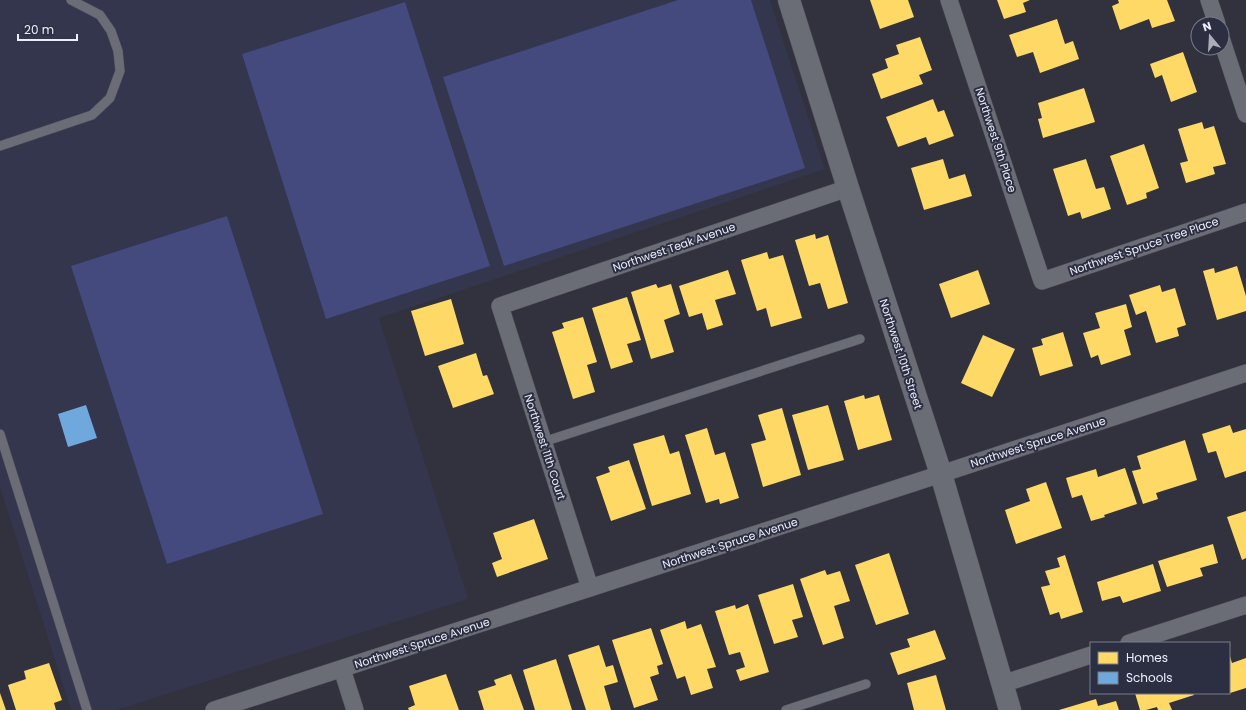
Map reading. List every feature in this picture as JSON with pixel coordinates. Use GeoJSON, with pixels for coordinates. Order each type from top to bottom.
{"type":"FeatureCollection","features":[{"type":"Feature","properties":{"kind":"street","name":"Northwest 10th Street"},"geometry":{"type":"LineString","coordinates":[[789,0],[848,188],[941,474],[1010,710]]}},
{"type":"Feature","properties":{"kind":"street","name":"Northwest 9th Place"},"geometry":{"type":"LineString","coordinates":[[949,0],[1042,281]]}},
{"type":"Feature","properties":{"kind":"street"},"geometry":{"type":"LineString","coordinates":[[1209,0],[1214,16]]}},
{"type":"Feature","properties":{"kind":"street"},"geometry":{"type":"LineString","coordinates":[[1227,56],[1246,114]]}},
{"type":"Feature","properties":{"kind":"street","name":"Northwest Teak Avenue"},"geometry":{"type":"LineString","coordinates":[[500,306],[848,188]]}},
{"type":"Feature","properties":{"kind":"street","name":"Northwest Spruce Tree Place"},"geometry":{"type":"LineString","coordinates":[[1042,281],[1246,212]]}},
{"type":"Feature","properties":{"kind":"street","name":"Northwest 11th Court"},"geometry":{"type":"LineString","coordinates":[[500,306],[590,588]]}},
{"type":"Feature","properties":{"kind":"street","name":"Northwest Spruce Avenue"},"geometry":{"type":"LineString","coordinates":[[214,710],[941,474],[1246,373]]}},
{"type":"Feature","properties":{"kind":"street"},"geometry":{"type":"LineString","coordinates":[[1132,642],[1246,605]]}},
{"type":"Feature","properties":{"kind":"street"},"geometry":{"type":"LineString","coordinates":[[1002,684],[1090,655]]}},
{"type":"Feature","properties":{"kind":"street"},"geometry":{"type":"LineString","coordinates":[[342,669],[355,710]]}},
{"type":"Feature","properties":{"kind":"lane"},"geometry":{"type":"LineString","coordinates":[[0,146],[92,116],[110,98],[120,71],[118,51],[112,31],[100,15],[71,0]]}},
{"type":"Feature","properties":{"kind":"lane"},"geometry":{"type":"LineString","coordinates":[[543,442],[860,338]]}},
{"type":"Feature","properties":{"kind":"lane"},"geometry":{"type":"LineString","coordinates":[[0,434],[87,710]]}},
{"type":"Feature","properties":{"kind":"lane"},"geometry":{"type":"LineString","coordinates":[[786,710],[866,684]]}},
{"type":"Feature","properties":{"kind":"shaded area"},"geometry":{"type":"Polygon","coordinates":[[[0,0],[770,0],[825,169],[379,318],[468,599],[116,710],[71,710],[0,487],[0,0]]]}},
{"type":"Feature","properties":{"kind":"shaded area"},"geometry":{"type":"Polygon","coordinates":[[[678,0],[751,0],[805,168],[504,266],[443,77],[678,0]]]}},
{"type":"Feature","properties":{"kind":"shaded area"},"geometry":{"type":"Polygon","coordinates":[[[405,2],[490,266],[326,319],[242,54],[405,2]]]}},
{"type":"Feature","properties":{"kind":"shaded area"},"geometry":{"type":"Polygon","coordinates":[[[227,216],[323,514],[167,564],[71,266],[227,216]]]}},
{"type":"Feature","properties":{"kind":"building: Homes"},"geometry":{"type":"Polygon","coordinates":[[[870,0],[908,0],[914,17],[880,29],[870,0]]]}},
{"type":"Feature","properties":{"kind":"building: Homes"},"geometry":{"type":"Polygon","coordinates":[[[997,0],[1030,0],[1023,3],[1026,12],[1004,19],[997,0]]]}},
{"type":"Feature","properties":{"kind":"building: Homes"},"geometry":{"type":"Polygon","coordinates":[[[1118,0],[1167,0],[1175,21],[1152,28],[1149,19],[1120,30],[1112,6],[1119,3],[1118,0]]]}},
{"type":"Feature","properties":{"kind":"building: Homes"},"geometry":{"type":"Polygon","coordinates":[[[1057,19],[1065,44],[1073,41],[1079,59],[1040,73],[1033,52],[1017,57],[1009,35],[1057,19]]]}},
{"type":"Feature","properties":{"kind":"building: Homes"},"geometry":{"type":"Polygon","coordinates":[[[920,37],[932,70],[919,75],[923,84],[881,99],[872,74],[888,68],[885,59],[899,54],[896,45],[920,37]]]}},
{"type":"Feature","properties":{"kind":"building: Homes"},"geometry":{"type":"Polygon","coordinates":[[[1183,52],[1197,92],[1171,102],[1162,75],[1155,78],[1150,64],[1183,52]]]}},
{"type":"Feature","properties":{"kind":"building: Homes"},"geometry":{"type":"Polygon","coordinates":[[[1084,88],[1095,122],[1043,138],[1038,119],[1042,118],[1038,103],[1084,88]]]}},
{"type":"Feature","properties":{"kind":"building: Homes"},"geometry":{"type":"Polygon","coordinates":[[[933,99],[938,112],[944,110],[954,136],[929,145],[926,137],[898,147],[886,117],[933,99]]]}},
{"type":"Feature","properties":{"kind":"building: Homes"},"geometry":{"type":"Polygon","coordinates":[[[1202,122],[1204,129],[1214,126],[1226,164],[1213,167],[1215,174],[1186,183],[1180,163],[1188,161],[1178,129],[1202,122]]]}},
{"type":"Feature","properties":{"kind":"building: Homes"},"geometry":{"type":"Polygon","coordinates":[[[1144,144],[1159,188],[1146,193],[1147,198],[1127,205],[1110,156],[1144,144]]]}},
{"type":"Feature","properties":{"kind":"building: Homes"},"geometry":{"type":"Polygon","coordinates":[[[943,159],[949,179],[965,174],[972,196],[924,210],[911,168],[943,159]]]}},
{"type":"Feature","properties":{"kind":"building: Homes"},"geometry":{"type":"Polygon","coordinates":[[[1086,159],[1096,189],[1104,187],[1111,209],[1082,219],[1080,212],[1068,216],[1053,169],[1086,159]]]}},
{"type":"Feature","properties":{"kind":"building: Homes"},"geometry":{"type":"Polygon","coordinates":[[[815,234],[816,239],[828,235],[848,303],[828,309],[820,283],[809,286],[795,240],[815,234]]]}},
{"type":"Feature","properties":{"kind":"building: Homes"},"geometry":{"type":"Polygon","coordinates":[[[767,252],[769,259],[783,255],[802,318],[771,327],[766,308],[757,311],[741,260],[767,252]]]}},
{"type":"Feature","properties":{"kind":"building: Homes"},"geometry":{"type":"Polygon","coordinates":[[[1237,266],[1246,296],[1246,311],[1217,320],[1203,271],[1214,268],[1215,273],[1237,266]]]}},
{"type":"Feature","properties":{"kind":"building: Homes"},"geometry":{"type":"Polygon","coordinates":[[[728,270],[736,294],[715,300],[723,325],[707,330],[702,313],[689,317],[679,286],[728,270]]]}},
{"type":"Feature","properties":{"kind":"building: Homes"},"geometry":{"type":"Polygon","coordinates":[[[978,270],[990,304],[951,318],[939,284],[978,270]]]}},
{"type":"Feature","properties":{"kind":"building: Homes"},"geometry":{"type":"Polygon","coordinates":[[[656,284],[658,288],[671,284],[680,314],[664,320],[674,352],[651,359],[631,292],[656,284]]]}},
{"type":"Feature","properties":{"kind":"building: Homes"},"geometry":{"type":"Polygon","coordinates":[[[1160,285],[1162,292],[1175,288],[1186,325],[1177,328],[1179,336],[1156,343],[1146,311],[1136,315],[1129,295],[1160,285]]]}},
{"type":"Feature","properties":{"kind":"building: Homes"},"geometry":{"type":"Polygon","coordinates":[[[627,297],[641,340],[627,344],[633,362],[611,369],[592,308],[627,297]]]}},
{"type":"Feature","properties":{"kind":"building: Homes"},"geometry":{"type":"Polygon","coordinates":[[[451,299],[464,344],[425,356],[411,311],[451,299]]]}},
{"type":"Feature","properties":{"kind":"building: Homes"},"geometry":{"type":"Polygon","coordinates":[[[1126,304],[1132,327],[1124,330],[1131,355],[1101,365],[1098,355],[1091,358],[1083,333],[1100,328],[1095,313],[1126,304]]]}},
{"type":"Feature","properties":{"kind":"building: Homes"},"geometry":{"type":"Polygon","coordinates":[[[583,317],[597,362],[587,365],[595,392],[573,399],[552,332],[564,328],[562,323],[583,317]]]}},
{"type":"Feature","properties":{"kind":"building: Homes"},"geometry":{"type":"Polygon","coordinates":[[[1063,332],[1073,366],[1040,376],[1032,348],[1043,345],[1041,339],[1063,332]]]}},
{"type":"Feature","properties":{"kind":"building: Homes"},"geometry":{"type":"Polygon","coordinates":[[[983,335],[1015,349],[992,397],[961,383],[983,335]]]}},
{"type":"Feature","properties":{"kind":"building: Homes"},"geometry":{"type":"Polygon","coordinates":[[[476,353],[483,376],[487,375],[494,394],[453,408],[438,366],[476,353]]]}},
{"type":"Feature","properties":{"kind":"building: Homes"},"geometry":{"type":"Polygon","coordinates":[[[864,395],[865,399],[879,395],[892,440],[858,450],[844,401],[864,395]]]}},
{"type":"Feature","properties":{"kind":"building: Homes"},"geometry":{"type":"Polygon","coordinates":[[[828,405],[844,460],[808,470],[792,415],[828,405]]]}},
{"type":"Feature","properties":{"kind":"building: Homes"},"geometry":{"type":"Polygon","coordinates":[[[782,408],[801,475],[763,487],[751,444],[766,440],[758,415],[782,408]]]}},
{"type":"Feature","properties":{"kind":"building: Homes"},"geometry":{"type":"Polygon","coordinates":[[[1230,425],[1233,433],[1246,429],[1246,471],[1225,478],[1216,451],[1208,453],[1202,434],[1230,425]]]}},
{"type":"Feature","properties":{"kind":"building: Homes"},"geometry":{"type":"Polygon","coordinates":[[[707,428],[715,455],[725,452],[739,498],[720,504],[719,499],[706,503],[685,435],[707,428]]]}},
{"type":"Feature","properties":{"kind":"building: Homes"},"geometry":{"type":"Polygon","coordinates":[[[664,435],[670,454],[679,451],[691,494],[652,506],[633,444],[664,435]]]}},
{"type":"Feature","properties":{"kind":"building: Homes"},"geometry":{"type":"Polygon","coordinates":[[[1185,440],[1197,480],[1156,493],[1158,499],[1143,504],[1132,471],[1141,469],[1137,456],[1185,440]]]}},
{"type":"Feature","properties":{"kind":"building: Homes"},"geometry":{"type":"Polygon","coordinates":[[[629,460],[646,509],[611,521],[596,477],[610,472],[608,467],[629,460]]]}},
{"type":"Feature","properties":{"kind":"building: Homes"},"geometry":{"type":"Polygon","coordinates":[[[1125,468],[1137,504],[1091,521],[1082,495],[1072,498],[1066,478],[1096,469],[1098,477],[1125,468]]]}},
{"type":"Feature","properties":{"kind":"building: Homes"},"geometry":{"type":"Polygon","coordinates":[[[1046,482],[1062,528],[1016,544],[1005,510],[1030,501],[1026,489],[1046,482]]]}},
{"type":"Feature","properties":{"kind":"building: Homes"},"geometry":{"type":"Polygon","coordinates":[[[1246,511],[1246,558],[1242,560],[1227,517],[1246,511]]]}},
{"type":"Feature","properties":{"kind":"building: Homes"},"geometry":{"type":"Polygon","coordinates":[[[534,519],[548,559],[497,577],[492,563],[502,559],[493,533],[534,519]]]}},
{"type":"Feature","properties":{"kind":"building: Homes"},"geometry":{"type":"Polygon","coordinates":[[[1213,544],[1218,563],[1200,568],[1203,576],[1167,587],[1158,561],[1213,544]]]}},
{"type":"Feature","properties":{"kind":"building: Homes"},"geometry":{"type":"Polygon","coordinates":[[[889,553],[909,614],[876,625],[855,565],[889,553]]]}},
{"type":"Feature","properties":{"kind":"building: Homes"},"geometry":{"type":"Polygon","coordinates":[[[1065,555],[1083,612],[1061,619],[1059,612],[1050,615],[1041,587],[1050,585],[1045,571],[1060,567],[1057,558],[1065,555]]]}},
{"type":"Feature","properties":{"kind":"building: Homes"},"geometry":{"type":"Polygon","coordinates":[[[1153,564],[1161,591],[1123,603],[1120,596],[1102,601],[1097,582],[1153,564]]]}},
{"type":"Feature","properties":{"kind":"building: Homes"},"geometry":{"type":"Polygon","coordinates":[[[825,570],[827,575],[840,571],[850,601],[834,606],[844,638],[823,645],[800,579],[825,570]]]}},
{"type":"Feature","properties":{"kind":"building: Homes"},"geometry":{"type":"Polygon","coordinates":[[[793,584],[803,617],[792,620],[798,637],[774,644],[758,595],[793,584]]]}},
{"type":"Feature","properties":{"kind":"building: Homes"},"geometry":{"type":"Polygon","coordinates":[[[748,604],[769,672],[740,681],[736,670],[745,667],[740,652],[729,655],[715,611],[735,605],[736,609],[748,604]]]}},
{"type":"Feature","properties":{"kind":"building: Homes"},"geometry":{"type":"Polygon","coordinates":[[[685,621],[687,629],[701,624],[716,667],[707,669],[713,688],[691,695],[685,676],[677,679],[660,630],[685,621]]]}},
{"type":"Feature","properties":{"kind":"building: Homes"},"geometry":{"type":"Polygon","coordinates":[[[651,628],[663,664],[657,666],[659,674],[650,677],[658,700],[634,708],[612,640],[651,628]]]}},
{"type":"Feature","properties":{"kind":"building: Homes"},"geometry":{"type":"Polygon","coordinates":[[[935,630],[946,659],[898,675],[890,653],[910,647],[907,639],[935,630]]]}},
{"type":"Feature","properties":{"kind":"building: Homes"},"geometry":{"type":"Polygon","coordinates":[[[599,645],[606,667],[613,665],[618,682],[604,686],[611,710],[586,710],[568,655],[599,645]]]}},
{"type":"Feature","properties":{"kind":"building: Homes"},"geometry":{"type":"Polygon","coordinates":[[[1230,656],[1232,663],[1246,658],[1246,688],[1230,693],[1230,656]]]}},
{"type":"Feature","properties":{"kind":"building: Homes"},"geometry":{"type":"Polygon","coordinates":[[[556,659],[572,710],[535,710],[523,670],[556,659]]]}},
{"type":"Feature","properties":{"kind":"building: Homes"},"geometry":{"type":"Polygon","coordinates":[[[49,663],[62,700],[54,703],[56,710],[16,710],[8,685],[26,679],[24,671],[49,663]]]}},
{"type":"Feature","properties":{"kind":"building: Homes"},"geometry":{"type":"Polygon","coordinates":[[[446,674],[459,710],[409,710],[408,708],[415,705],[409,686],[446,674]]]}},
{"type":"Feature","properties":{"kind":"building: Homes"},"geometry":{"type":"Polygon","coordinates":[[[511,674],[524,710],[484,710],[478,691],[496,685],[494,680],[511,674]]]}},
{"type":"Feature","properties":{"kind":"building: Homes"},"geometry":{"type":"Polygon","coordinates":[[[936,675],[946,710],[914,710],[907,683],[936,675]]]}},
{"type":"Feature","properties":{"kind":"building: Homes"},"geometry":{"type":"Polygon","coordinates":[[[0,693],[6,710],[0,710],[0,693]]]}},
{"type":"Feature","properties":{"kind":"building: Homes"},"geometry":{"type":"Polygon","coordinates":[[[1135,694],[1194,695],[1169,703],[1172,710],[1158,710],[1157,707],[1140,710],[1135,694]]]}},
{"type":"Feature","properties":{"kind":"building: Homes"},"geometry":{"type":"Polygon","coordinates":[[[1096,699],[1098,706],[1116,701],[1119,710],[1059,710],[1096,699]]]}},
{"type":"Feature","properties":{"kind":"building: Schools"},"geometry":{"type":"Polygon","coordinates":[[[86,405],[97,438],[68,447],[58,414],[86,405]]]}}]}
